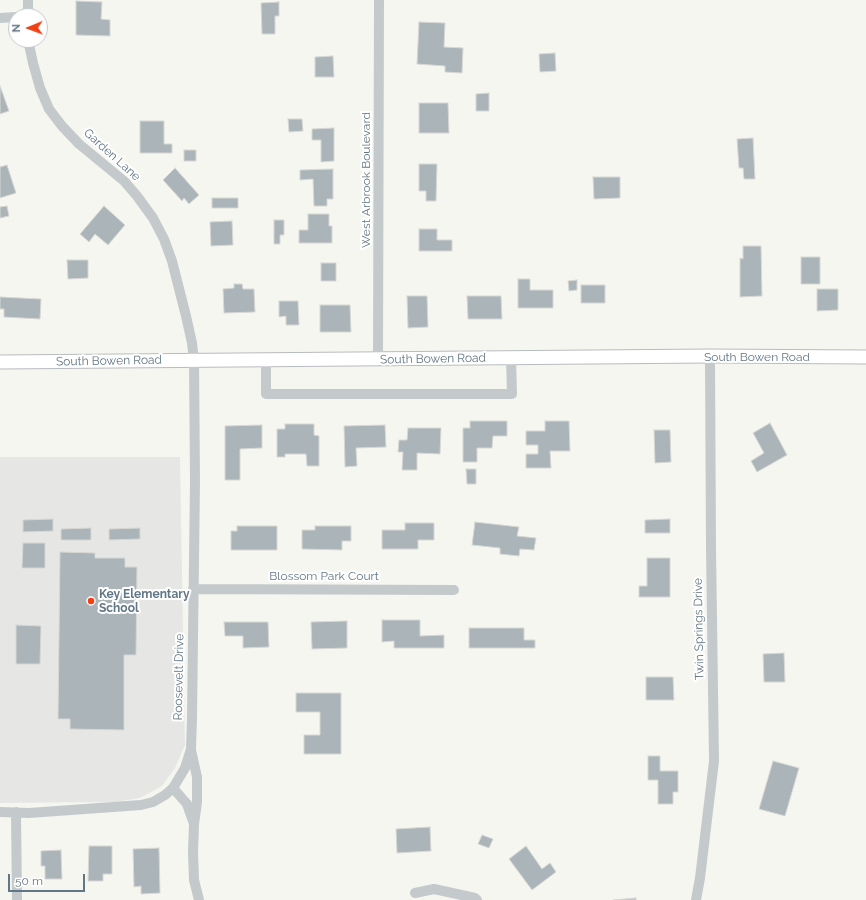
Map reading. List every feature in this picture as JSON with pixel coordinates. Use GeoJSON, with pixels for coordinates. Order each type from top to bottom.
{"type":"FeatureCollection","features":[{"type":"Feature","properties":{"kind":"main road","name":"South Bowen Road"},"geometry":{"type":"LineString","coordinates":[[0,362],[710,356],[866,357]]}},
{"type":"Feature","properties":{"kind":"street","name":"West Arbrook Boulevard"},"geometry":{"type":"LineString","coordinates":[[378,359],[379,0]]}},
{"type":"Feature","properties":{"kind":"street","name":"Garden Lane"},"geometry":{"type":"LineString","coordinates":[[30,48],[40,88],[49,109],[62,126],[74,138],[124,181],[153,218],[164,239],[172,261],[186,316],[194,360]]}},
{"type":"Feature","properties":{"kind":"street","name":"Twin Springs Drive"},"geometry":{"type":"LineString","coordinates":[[696,900],[714,761],[710,548],[710,356]]}},
{"type":"Feature","properties":{"kind":"street"},"geometry":{"type":"LineString","coordinates":[[266,360],[266,394],[512,394],[511,358]]}},
{"type":"Feature","properties":{"kind":"street","name":"Roosevelt Drive"},"geometry":{"type":"LineString","coordinates":[[0,812],[29,813],[141,805],[153,802],[165,795],[173,788],[185,768],[191,749],[195,481],[194,360]]}},
{"type":"Feature","properties":{"kind":"street","name":"Blossom Park Court"},"geometry":{"type":"LineString","coordinates":[[193,589],[454,590]]}},
{"type":"Feature","properties":{"kind":"street"},"geometry":{"type":"LineString","coordinates":[[191,749],[194,769],[197,777],[197,802],[194,824],[193,852],[194,880],[199,900]]}},
{"type":"Feature","properties":{"kind":"street"},"geometry":{"type":"LineString","coordinates":[[173,788],[187,804],[194,824]]}},
{"type":"Feature","properties":{"kind":"street"},"geometry":{"type":"LineString","coordinates":[[16,812],[17,900]]}},
{"type":"Feature","properties":{"kind":"street"},"geometry":{"type":"LineString","coordinates":[[415,893],[434,889],[475,898],[477,900]]}},
{"type":"Feature","properties":{"kind":"shaded area","name":"Key Elementary School"},"geometry":{"type":"Polygon","coordinates":[[[0,457],[180,457],[185,745],[175,768],[162,786],[140,798],[114,802],[0,803],[0,457]]]}},
{"type":"Feature","properties":{"kind":"building"},"geometry":{"type":"Polygon","coordinates":[[[76,1],[102,2],[101,19],[110,20],[110,36],[76,35],[76,1]]]}},
{"type":"Feature","properties":{"kind":"building"},"geometry":{"type":"Polygon","coordinates":[[[279,2],[279,16],[275,16],[275,34],[262,34],[261,3],[279,2]]]}},
{"type":"Feature","properties":{"kind":"building"},"geometry":{"type":"Polygon","coordinates":[[[419,22],[445,23],[444,47],[463,48],[462,73],[445,72],[445,66],[417,64],[419,22]]]}},
{"type":"Feature","properties":{"kind":"building"},"geometry":{"type":"Polygon","coordinates":[[[555,53],[556,71],[540,72],[539,54],[555,53]]]}},
{"type":"Feature","properties":{"kind":"building"},"geometry":{"type":"Polygon","coordinates":[[[333,56],[334,77],[315,77],[315,57],[333,56]]]}},
{"type":"Feature","properties":{"kind":"building"},"geometry":{"type":"Polygon","coordinates":[[[0,86],[9,111],[0,114],[0,86]]]}},
{"type":"Feature","properties":{"kind":"building"},"geometry":{"type":"Polygon","coordinates":[[[489,93],[489,111],[476,111],[476,94],[489,93]]]}},
{"type":"Feature","properties":{"kind":"building"},"geometry":{"type":"Polygon","coordinates":[[[419,103],[448,103],[449,133],[419,133],[419,103]]]}},
{"type":"Feature","properties":{"kind":"building"},"geometry":{"type":"Polygon","coordinates":[[[288,119],[302,119],[303,131],[289,132],[288,119]]]}},
{"type":"Feature","properties":{"kind":"building"},"geometry":{"type":"Polygon","coordinates":[[[140,121],[164,121],[164,144],[172,144],[172,153],[140,153],[140,121]]]}},
{"type":"Feature","properties":{"kind":"building"},"geometry":{"type":"Polygon","coordinates":[[[334,128],[334,161],[321,162],[321,140],[312,140],[312,129],[334,128]]]}},
{"type":"Feature","properties":{"kind":"building"},"geometry":{"type":"Polygon","coordinates":[[[753,138],[755,179],[744,179],[743,168],[739,168],[737,139],[753,138]]]}},
{"type":"Feature","properties":{"kind":"building"},"geometry":{"type":"Polygon","coordinates":[[[184,150],[196,150],[196,161],[184,161],[184,150]]]}},
{"type":"Feature","properties":{"kind":"building"},"geometry":{"type":"Polygon","coordinates":[[[419,164],[437,164],[436,201],[426,201],[426,191],[419,191],[419,164]]]}},
{"type":"Feature","properties":{"kind":"building"},"geometry":{"type":"Polygon","coordinates":[[[7,165],[16,193],[0,198],[0,167],[7,165]]]}},
{"type":"Feature","properties":{"kind":"building"},"geometry":{"type":"Polygon","coordinates":[[[175,168],[199,195],[189,204],[184,198],[182,201],[163,180],[175,168]]]}},
{"type":"Feature","properties":{"kind":"building"},"geometry":{"type":"Polygon","coordinates":[[[333,169],[333,199],[327,199],[327,206],[314,206],[313,179],[300,180],[300,170],[333,169]]]}},
{"type":"Feature","properties":{"kind":"building"},"geometry":{"type":"Polygon","coordinates":[[[593,177],[620,177],[620,198],[594,199],[593,177]]]}},
{"type":"Feature","properties":{"kind":"building"},"geometry":{"type":"Polygon","coordinates":[[[212,198],[238,198],[238,208],[212,208],[212,198]]]}},
{"type":"Feature","properties":{"kind":"building"},"geometry":{"type":"Polygon","coordinates":[[[7,206],[9,216],[0,218],[0,207],[7,206]]]}},
{"type":"Feature","properties":{"kind":"building"},"geometry":{"type":"Polygon","coordinates":[[[104,206],[125,225],[108,245],[95,234],[89,242],[80,234],[104,206]]]}},
{"type":"Feature","properties":{"kind":"building"},"geometry":{"type":"Polygon","coordinates":[[[308,214],[329,214],[329,226],[332,226],[332,243],[299,243],[299,230],[308,230],[308,214]]]}},
{"type":"Feature","properties":{"kind":"building"},"geometry":{"type":"Polygon","coordinates":[[[274,220],[284,220],[284,235],[280,235],[280,244],[274,244],[274,220]]]}},
{"type":"Feature","properties":{"kind":"building"},"geometry":{"type":"Polygon","coordinates":[[[232,221],[233,245],[211,246],[210,222],[232,221]]]}},
{"type":"Feature","properties":{"kind":"building"},"geometry":{"type":"Polygon","coordinates":[[[419,229],[437,229],[437,240],[452,240],[452,251],[419,251],[419,229]]]}},
{"type":"Feature","properties":{"kind":"building"},"geometry":{"type":"Polygon","coordinates":[[[743,246],[761,246],[762,296],[740,297],[740,258],[743,259],[743,246]]]}},
{"type":"Feature","properties":{"kind":"building"},"geometry":{"type":"Polygon","coordinates":[[[801,257],[820,257],[820,284],[801,284],[801,257]]]}},
{"type":"Feature","properties":{"kind":"building"},"geometry":{"type":"Polygon","coordinates":[[[67,260],[88,260],[88,278],[68,279],[67,260]]]}},
{"type":"Feature","properties":{"kind":"building"},"geometry":{"type":"Polygon","coordinates":[[[321,263],[336,263],[336,281],[321,281],[321,263]]]}},
{"type":"Feature","properties":{"kind":"building"},"geometry":{"type":"Polygon","coordinates":[[[518,279],[530,279],[530,290],[553,290],[553,308],[518,308],[518,279]]]}},
{"type":"Feature","properties":{"kind":"building"},"geometry":{"type":"Polygon","coordinates":[[[577,280],[577,290],[569,291],[568,281],[577,280]]]}},
{"type":"Feature","properties":{"kind":"building"},"geometry":{"type":"Polygon","coordinates":[[[234,284],[242,284],[243,289],[254,289],[255,312],[224,313],[223,289],[234,288],[234,284]]]}},
{"type":"Feature","properties":{"kind":"building"},"geometry":{"type":"Polygon","coordinates":[[[581,285],[605,285],[605,303],[581,303],[581,285]]]}},
{"type":"Feature","properties":{"kind":"building"},"geometry":{"type":"Polygon","coordinates":[[[817,289],[838,289],[838,310],[817,311],[817,289]]]}},
{"type":"Feature","properties":{"kind":"building"},"geometry":{"type":"Polygon","coordinates":[[[407,296],[427,296],[428,327],[408,328],[407,296]]]}},
{"type":"Feature","properties":{"kind":"building"},"geometry":{"type":"Polygon","coordinates":[[[467,296],[501,296],[502,319],[468,319],[467,296]]]}},
{"type":"Feature","properties":{"kind":"building"},"geometry":{"type":"Polygon","coordinates":[[[0,297],[41,299],[40,319],[4,317],[4,309],[0,309],[0,297]]]}},
{"type":"Feature","properties":{"kind":"building"},"geometry":{"type":"Polygon","coordinates":[[[279,301],[298,301],[299,325],[286,325],[286,316],[279,317],[279,301]]]}},
{"type":"Feature","properties":{"kind":"building"},"geometry":{"type":"Polygon","coordinates":[[[320,305],[350,305],[351,332],[320,332],[320,305]]]}},
{"type":"Feature","properties":{"kind":"building"},"geometry":{"type":"Polygon","coordinates":[[[470,421],[507,421],[507,436],[493,436],[492,448],[477,448],[477,462],[463,462],[463,428],[470,428],[470,421]]]}},
{"type":"Feature","properties":{"kind":"building"},"geometry":{"type":"Polygon","coordinates":[[[545,421],[569,421],[570,451],[550,451],[551,468],[526,468],[526,454],[538,454],[538,445],[526,445],[526,431],[545,431],[545,421]]]}},
{"type":"Feature","properties":{"kind":"building"},"geometry":{"type":"Polygon","coordinates":[[[770,423],[787,455],[757,472],[751,461],[764,453],[753,433],[770,423]]]}},
{"type":"Feature","properties":{"kind":"building"},"geometry":{"type":"Polygon","coordinates":[[[285,424],[314,424],[314,435],[319,436],[319,466],[307,466],[306,454],[285,454],[285,457],[277,457],[277,429],[285,429],[285,424]]]}},
{"type":"Feature","properties":{"kind":"building"},"geometry":{"type":"Polygon","coordinates":[[[262,425],[262,448],[240,449],[240,480],[225,480],[225,426],[262,425]]]}},
{"type":"Feature","properties":{"kind":"building"},"geometry":{"type":"Polygon","coordinates":[[[385,425],[386,447],[356,448],[357,466],[345,467],[344,426],[385,425]]]}},
{"type":"Feature","properties":{"kind":"building"},"geometry":{"type":"Polygon","coordinates":[[[408,428],[441,428],[440,454],[417,453],[417,470],[402,470],[403,452],[398,452],[399,440],[407,440],[408,428]]]}},
{"type":"Feature","properties":{"kind":"building"},"geometry":{"type":"Polygon","coordinates":[[[654,430],[670,430],[671,462],[655,463],[654,430]]]}},
{"type":"Feature","properties":{"kind":"building"},"geometry":{"type":"Polygon","coordinates":[[[466,469],[476,469],[476,484],[467,484],[466,469]]]}},
{"type":"Feature","properties":{"kind":"building"},"geometry":{"type":"Polygon","coordinates":[[[53,519],[53,531],[23,532],[23,520],[53,519]]]}},
{"type":"Feature","properties":{"kind":"building"},"geometry":{"type":"Polygon","coordinates":[[[670,519],[670,533],[645,533],[645,520],[670,519]]]}},
{"type":"Feature","properties":{"kind":"building"},"geometry":{"type":"Polygon","coordinates":[[[475,522],[519,527],[517,536],[536,538],[534,550],[520,549],[519,556],[500,554],[500,548],[472,545],[475,522]]]}},
{"type":"Feature","properties":{"kind":"building"},"geometry":{"type":"Polygon","coordinates":[[[405,523],[434,523],[434,540],[418,540],[418,549],[382,549],[382,530],[405,530],[405,523]]]}},
{"type":"Feature","properties":{"kind":"building"},"geometry":{"type":"Polygon","coordinates":[[[237,526],[277,526],[277,550],[231,550],[231,531],[237,531],[237,526]]]}},
{"type":"Feature","properties":{"kind":"building"},"geometry":{"type":"Polygon","coordinates":[[[315,526],[351,526],[351,541],[342,541],[342,550],[302,549],[302,530],[315,530],[315,526]]]}},
{"type":"Feature","properties":{"kind":"building"},"geometry":{"type":"Polygon","coordinates":[[[91,528],[91,540],[61,540],[61,529],[91,528]]]}},
{"type":"Feature","properties":{"kind":"building"},"geometry":{"type":"Polygon","coordinates":[[[140,528],[140,539],[109,540],[109,529],[140,528]]]}},
{"type":"Feature","properties":{"kind":"building"},"geometry":{"type":"Polygon","coordinates":[[[23,543],[45,543],[45,568],[22,568],[23,543]]]}},
{"type":"Feature","properties":{"kind":"building"},"geometry":{"type":"Polygon","coordinates":[[[60,552],[95,553],[95,558],[125,558],[125,567],[137,567],[136,655],[124,655],[124,730],[70,729],[70,719],[58,719],[60,552]]]}},
{"type":"Feature","properties":{"kind":"building"},"geometry":{"type":"Polygon","coordinates":[[[647,558],[670,558],[670,597],[639,597],[639,586],[647,586],[647,558]]]}},
{"type":"Feature","properties":{"kind":"building"},"geometry":{"type":"Polygon","coordinates":[[[382,620],[420,620],[420,636],[444,635],[444,648],[394,648],[394,641],[382,642],[382,620]]]}},
{"type":"Feature","properties":{"kind":"building"},"geometry":{"type":"Polygon","coordinates":[[[347,621],[347,648],[312,649],[311,622],[347,621]]]}},
{"type":"Feature","properties":{"kind":"building"},"geometry":{"type":"Polygon","coordinates":[[[224,622],[268,622],[269,647],[243,648],[243,636],[225,636],[224,622]]]}},
{"type":"Feature","properties":{"kind":"building"},"geometry":{"type":"Polygon","coordinates":[[[16,625],[41,626],[40,664],[16,664],[16,625]]]}},
{"type":"Feature","properties":{"kind":"building"},"geometry":{"type":"Polygon","coordinates":[[[469,628],[524,628],[524,640],[535,640],[535,648],[469,648],[469,628]]]}},
{"type":"Feature","properties":{"kind":"building"},"geometry":{"type":"Polygon","coordinates":[[[784,653],[785,682],[764,682],[763,654],[784,653]]]}},
{"type":"Feature","properties":{"kind":"building"},"geometry":{"type":"Polygon","coordinates":[[[646,677],[673,677],[674,700],[646,700],[646,677]]]}},
{"type":"Feature","properties":{"kind":"building"},"geometry":{"type":"Polygon","coordinates":[[[296,693],[341,693],[341,754],[304,754],[304,735],[320,735],[320,712],[296,712],[296,693]]]}},
{"type":"Feature","properties":{"kind":"building"},"geometry":{"type":"Polygon","coordinates":[[[648,756],[660,756],[660,771],[678,771],[678,792],[673,792],[673,804],[658,804],[658,780],[648,780],[648,756]]]}},
{"type":"Feature","properties":{"kind":"building"},"geometry":{"type":"Polygon","coordinates":[[[773,761],[799,768],[785,816],[759,809],[773,761]]]}},
{"type":"Feature","properties":{"kind":"building"},"geometry":{"type":"Polygon","coordinates":[[[430,827],[431,851],[397,853],[396,829],[430,827]]]}},
{"type":"Feature","properties":{"kind":"building"},"geometry":{"type":"Polygon","coordinates":[[[482,835],[493,839],[489,848],[478,844],[482,835]]]}},
{"type":"Feature","properties":{"kind":"building"},"geometry":{"type":"Polygon","coordinates":[[[89,846],[112,846],[112,874],[103,874],[103,881],[88,881],[89,846]]]}},
{"type":"Feature","properties":{"kind":"building"},"geometry":{"type":"Polygon","coordinates":[[[526,846],[542,869],[550,863],[556,872],[532,890],[509,859],[526,846]]]}},
{"type":"Feature","properties":{"kind":"building"},"geometry":{"type":"Polygon","coordinates":[[[159,848],[160,893],[141,894],[141,886],[134,887],[133,849],[159,848]]]}},
{"type":"Feature","properties":{"kind":"building"},"geometry":{"type":"Polygon","coordinates":[[[61,850],[62,879],[45,879],[45,866],[41,866],[41,851],[61,850]]]}},
{"type":"Feature","properties":{"kind":"building"},"geometry":{"type":"Polygon","coordinates":[[[636,898],[636,900],[613,900],[636,898]]]}},
{"type":"Feature","properties":{"kind":"place","name":"Key Elementary School"},"geometry":{"type":"Point","coordinates":[91,601]}}]}
